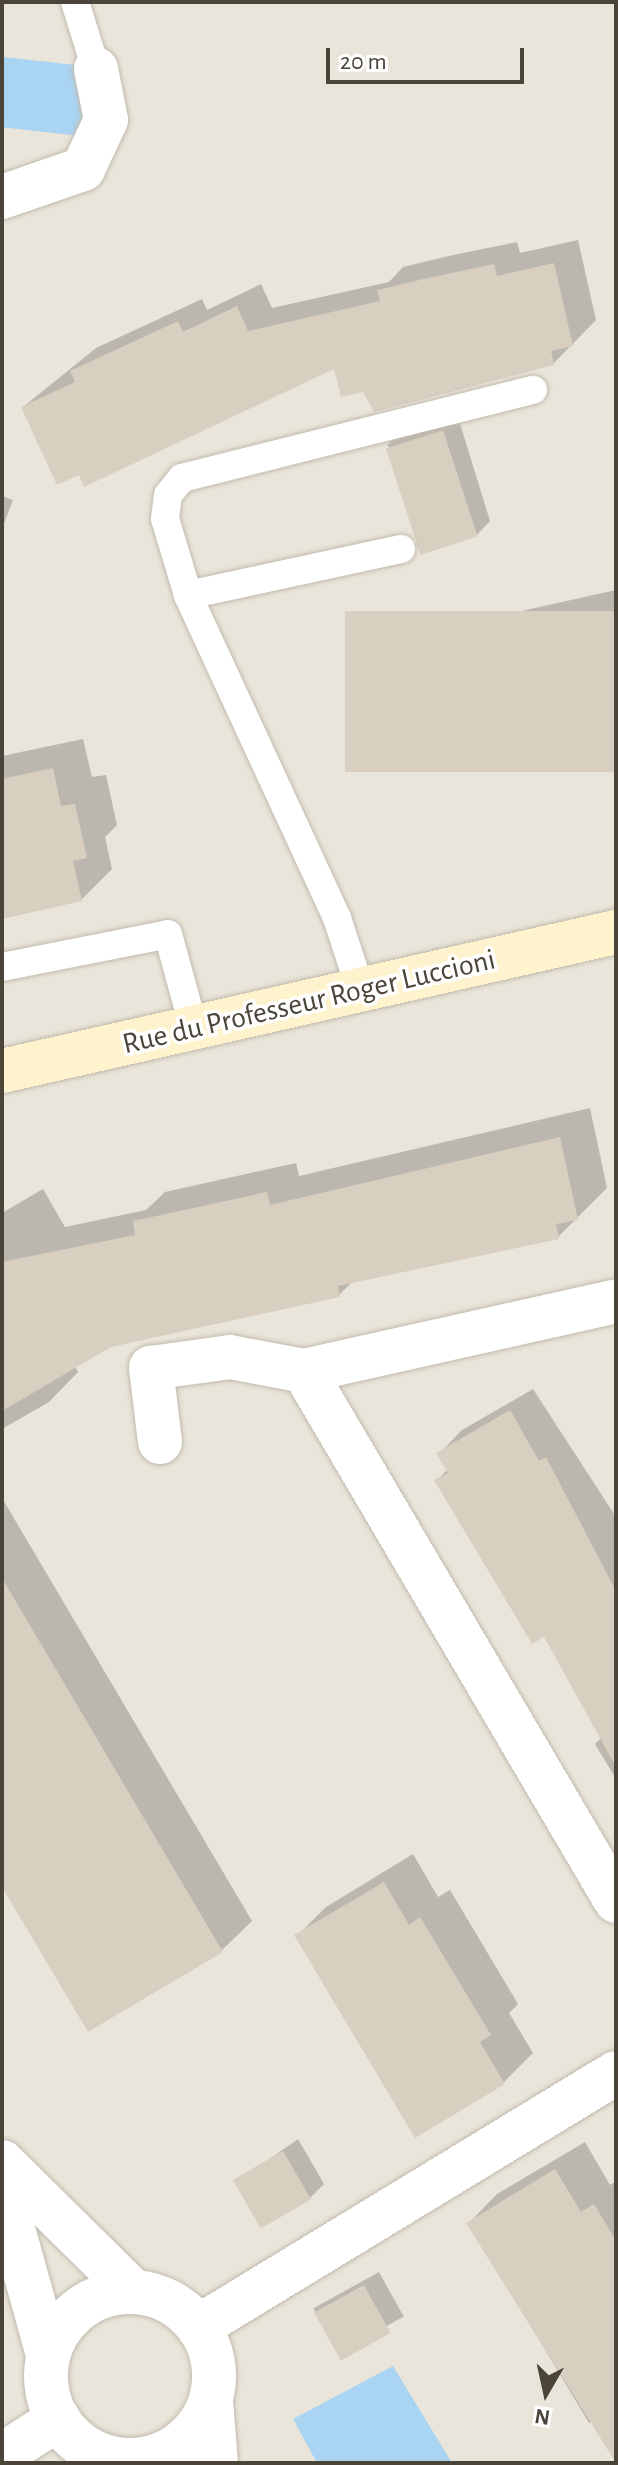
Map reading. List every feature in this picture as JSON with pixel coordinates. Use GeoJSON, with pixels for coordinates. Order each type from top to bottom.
{"type":"FeatureCollection","features":[{"type":"Feature","properties":{"kind":"street"},"geometry":{"type":"LineString","coordinates":[[2,197],[83,169],[106,120],[96,69]]}},
{"type":"Feature","properties":{"kind":"street","name":"Rue du Professeur Roger Luccioni"},"geometry":{"type":"LineString","coordinates":[[2,1071],[616,932]]}},
{"type":"Feature","properties":{"kind":"street"},"geometry":{"type":"LineString","coordinates":[[160,1442],[151,1368],[230,1357],[304,1371],[616,1301]]}},
{"type":"Feature","properties":{"kind":"street"},"geometry":{"type":"LineString","coordinates":[[304,1371],[616,1901]]}},
{"type":"Feature","properties":{"kind":"street"},"geometry":{"type":"LineString","coordinates":[[198,2327],[616,2073]]}},
{"type":"Feature","properties":{"kind":"street"},"geometry":{"type":"LineString","coordinates":[[2,2162],[134,2292]]}},
{"type":"Feature","properties":{"kind":"street"},"geometry":{"type":"LineString","coordinates":[[2,2189],[48,2355],[47,2388],[58,2419],[79,2443],[111,2460],[170,2451],[211,2401]]}},
{"type":"Feature","properties":{"kind":"street"},"geometry":{"type":"LineString","coordinates":[[48,2355],[80,2308],[134,2292],[163,2299],[198,2327],[214,2368],[211,2401],[216,2463]]}},
{"type":"Feature","properties":{"kind":"street"},"geometry":{"type":"LineString","coordinates":[[2,2455],[58,2419]]}},
{"type":"Feature","properties":{"kind":"lane"},"geometry":{"type":"LineString","coordinates":[[75,2],[96,69]]}},
{"type":"Feature","properties":{"kind":"lane"},"geometry":{"type":"LineString","coordinates":[[361,991],[337,918],[188,595],[165,519],[168,495],[182,478],[533,390]]}},
{"type":"Feature","properties":{"kind":"lane"},"geometry":{"type":"LineString","coordinates":[[188,595],[401,549]]}},
{"type":"Feature","properties":{"kind":"lane"},"geometry":{"type":"LineString","coordinates":[[2,967],[168,934],[194,1029]]}},
{"type":"Feature","properties":{"kind":"shaded area"},"geometry":{"type":"Polygon","coordinates":[[[2,2],[616,2],[616,2463],[2,2463],[2,2]]]}},
{"type":"Feature","properties":{"kind":"water"},"geometry":{"type":"Polygon","coordinates":[[[393,2366],[452,2463],[317,2463],[293,2419],[393,2366]]]}},
{"type":"Feature","properties":{"kind":"building"},"geometry":{"type":"Polygon","coordinates":[[[554,263],[573,346],[551,351],[554,365],[374,412],[363,392],[341,397],[334,369],[84,487],[79,475],[57,485],[21,407],[75,382],[70,371],[178,321],[183,332],[237,306],[248,331],[380,301],[377,290],[428,278],[494,264],[497,276],[554,263]]]}},
{"type":"Feature","properties":{"kind":"building"},"geometry":{"type":"Polygon","coordinates":[[[443,430],[478,537],[421,555],[386,449],[443,430]]]}},
{"type":"Feature","properties":{"kind":"building"},"geometry":{"type":"Polygon","coordinates":[[[345,611],[616,611],[616,772],[345,772],[345,611]]]}},
{"type":"Feature","properties":{"kind":"building"},"geometry":{"type":"Polygon","coordinates":[[[53,768],[61,806],[75,804],[87,858],[73,861],[82,901],[2,919],[2,779],[53,768]]]}},
{"type":"Feature","properties":{"kind":"building"},"geometry":{"type":"Polygon","coordinates":[[[560,1137],[578,1220],[556,1224],[559,1239],[338,1286],[340,1297],[111,1347],[2,1411],[2,1262],[135,1235],[133,1221],[267,1192],[270,1205],[560,1137]]]}},
{"type":"Feature","properties":{"kind":"building"},"geometry":{"type":"Polygon","coordinates":[[[510,1410],[539,1461],[546,1457],[616,1591],[616,1767],[544,1637],[532,1644],[434,1480],[448,1473],[436,1453],[510,1410]]]}},
{"type":"Feature","properties":{"kind":"building"},"geometry":{"type":"Polygon","coordinates":[[[2,1578],[223,1952],[88,2032],[2,1887],[2,1578]]]}},
{"type":"Feature","properties":{"kind":"building"},"geometry":{"type":"Polygon","coordinates":[[[384,1882],[409,1925],[420,1917],[491,2035],[480,2042],[505,2084],[415,2138],[294,1935],[384,1882]]]}},
{"type":"Feature","properties":{"kind":"building"},"geometry":{"type":"Polygon","coordinates":[[[283,2151],[311,2199],[261,2228],[233,2180],[283,2151]]]}},
{"type":"Feature","properties":{"kind":"building"},"geometry":{"type":"Polygon","coordinates":[[[555,2169],[581,2212],[594,2204],[616,2241],[616,2463],[466,2223],[555,2169]]]}},
{"type":"Feature","properties":{"kind":"building"},"geometry":{"type":"Polygon","coordinates":[[[364,2285],[391,2333],[341,2361],[314,2313],[364,2285]]]}},
{"type":"Feature","properties":{"kind":"waterway"},"geometry":{"type":"LineString","coordinates":[[2,92],[82,101]]}}]}
